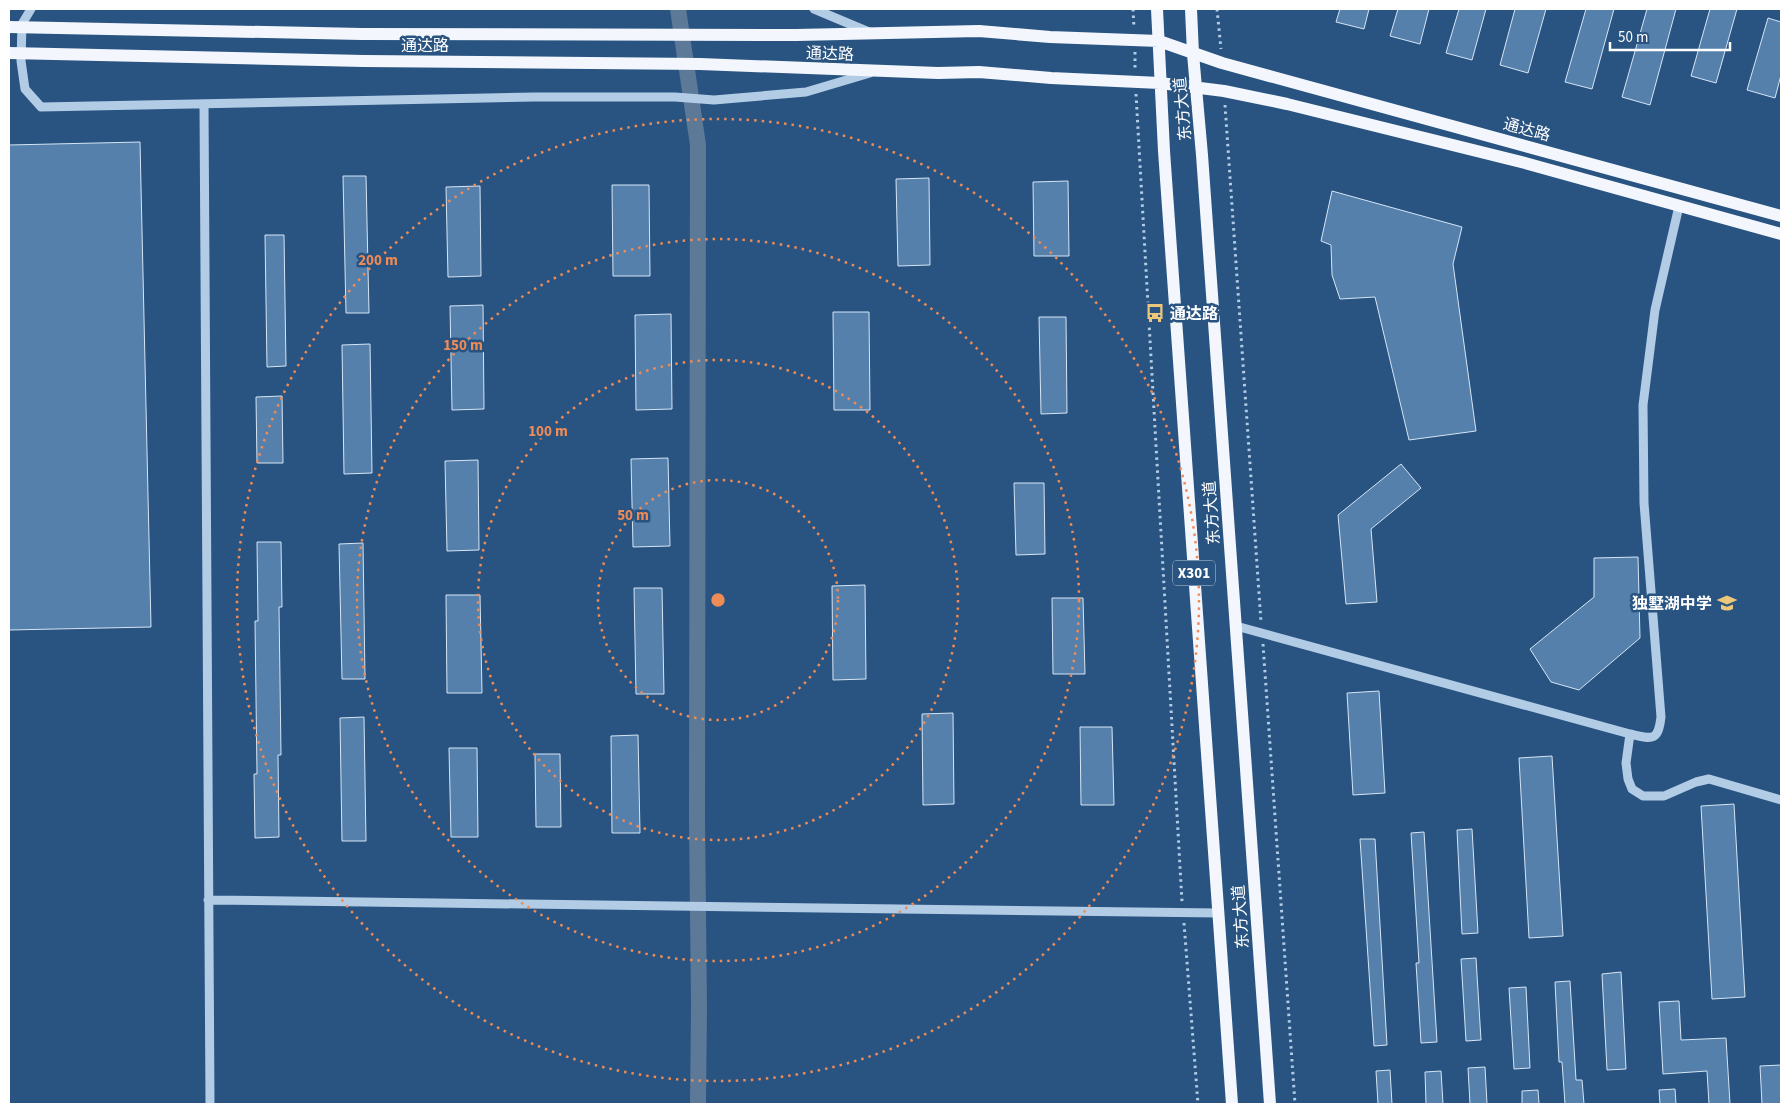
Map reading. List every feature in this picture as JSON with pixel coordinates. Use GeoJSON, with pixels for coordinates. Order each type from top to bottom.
{"type":"FeatureCollection","features":[{"type":"Feature","properties":{"kind":"main road","name":"东方大道"},"geometry":{"type":"LineString","coordinates":[[1158,9],[1160,84],[1232,1104]]}},
{"type":"Feature","properties":{"kind":"main road","name":"东方大道"},"geometry":{"type":"LineString","coordinates":[[1191,9],[1270,1104]]}},
{"type":"Feature","properties":{"kind":"main road","name":"通达路"},"geometry":{"type":"LineString","coordinates":[[9,27],[362,34],[796,35],[979,31],[1050,37],[1159,41],[1222,63],[1781,216]]}},
{"type":"Feature","properties":{"kind":"main road","name":"通达路"},"geometry":{"type":"LineString","coordinates":[[9,53],[364,61],[700,64],[938,73],[979,72],[1160,84],[1224,91],[1287,104],[1525,163],[1781,234]]}},
{"type":"Feature","properties":{"kind":"street"},"geometry":{"type":"LineString","coordinates":[[32,9],[22,24],[21,61],[25,89],[40,107],[534,97],[675,96],[714,100],[806,92],[877,71]]}},
{"type":"Feature","properties":{"kind":"street"},"geometry":{"type":"LineString","coordinates":[[814,9],[871,33]]}},
{"type":"Feature","properties":{"kind":"street"},"geometry":{"type":"LineString","coordinates":[[204,104],[210,1104]]}},
{"type":"Feature","properties":{"kind":"street"},"geometry":{"type":"LineString","coordinates":[[1236,626],[1630,734],[1647,738],[1655,736],[1660,731],[1661,717],[1644,503],[1643,405],[1655,310],[1678,206]]}},
{"type":"Feature","properties":{"kind":"street"},"geometry":{"type":"LineString","coordinates":[[1630,734],[1626,763],[1628,779],[1632,790],[1643,796],[1664,796],[1696,782],[1709,779],[1781,800]]}},
{"type":"Feature","properties":{"kind":"street"},"geometry":{"type":"LineString","coordinates":[[208,900],[1218,913]]}},
{"type":"Feature","properties":{"kind":"path"},"geometry":{"type":"LineString","coordinates":[[1133,9],[1134,34]]}},
{"type":"Feature","properties":{"kind":"path"},"geometry":{"type":"LineString","coordinates":[[1217,9],[1222,63]]}},
{"type":"Feature","properties":{"kind":"path"},"geometry":{"type":"LineString","coordinates":[[1135,50],[1135,70]]}},
{"type":"Feature","properties":{"kind":"path"},"geometry":{"type":"LineString","coordinates":[[1136,90],[1183,907]]}},
{"type":"Feature","properties":{"kind":"path"},"geometry":{"type":"LineString","coordinates":[[1224,91],[1295,1104]]}},
{"type":"Feature","properties":{"kind":"path"},"geometry":{"type":"LineString","coordinates":[[1184,917],[1198,1104]]}},
{"type":"Feature","properties":{"kind":"building"},"geometry":{"type":"Polygon","coordinates":[[[1340,9],[1369,9],[1364,29],[1336,22],[1340,9]]]}},
{"type":"Feature","properties":{"kind":"building"},"geometry":{"type":"Polygon","coordinates":[[[1398,9],[1429,9],[1420,44],[1390,36],[1398,9]]]}},
{"type":"Feature","properties":{"kind":"building"},"geometry":{"type":"Polygon","coordinates":[[[1459,9],[1486,9],[1472,60],[1446,53],[1459,9]]]}},
{"type":"Feature","properties":{"kind":"building"},"geometry":{"type":"Polygon","coordinates":[[[1515,9],[1546,9],[1528,73],[1500,65],[1515,9]]]}},
{"type":"Feature","properties":{"kind":"building"},"geometry":{"type":"Polygon","coordinates":[[[1586,9],[1614,9],[1592,89],[1565,82],[1586,9]]]}},
{"type":"Feature","properties":{"kind":"building"},"geometry":{"type":"Polygon","coordinates":[[[1647,9],[1676,9],[1650,105],[1622,97],[1647,9]]]}},
{"type":"Feature","properties":{"kind":"building"},"geometry":{"type":"Polygon","coordinates":[[[1710,9],[1737,9],[1716,83],[1691,76],[1710,9]]]}},
{"type":"Feature","properties":{"kind":"building"},"geometry":{"type":"Polygon","coordinates":[[[1768,18],[1781,22],[1781,75],[1775,98],[1747,90],[1768,18]]]}},
{"type":"Feature","properties":{"kind":"building"},"geometry":{"type":"Polygon","coordinates":[[[140,142],[151,627],[9,630],[9,145],[140,142]]]}},
{"type":"Feature","properties":{"kind":"building"},"geometry":{"type":"Polygon","coordinates":[[[343,176],[366,176],[369,313],[346,313],[343,176]]]}},
{"type":"Feature","properties":{"kind":"building"},"geometry":{"type":"Polygon","coordinates":[[[929,178],[930,265],[898,266],[896,179],[929,178]]]}},
{"type":"Feature","properties":{"kind":"building"},"geometry":{"type":"Polygon","coordinates":[[[1068,181],[1069,256],[1034,256],[1033,182],[1068,181]]]}},
{"type":"Feature","properties":{"kind":"building"},"geometry":{"type":"Polygon","coordinates":[[[612,185],[649,185],[650,276],[613,276],[612,185]]]}},
{"type":"Feature","properties":{"kind":"building"},"geometry":{"type":"Polygon","coordinates":[[[480,186],[481,276],[448,277],[446,187],[480,186]]]}},
{"type":"Feature","properties":{"kind":"building"},"geometry":{"type":"Polygon","coordinates":[[[1332,191],[1462,227],[1453,264],[1476,431],[1409,440],[1375,297],[1340,299],[1332,275],[1331,245],[1321,241],[1332,191]]]}},
{"type":"Feature","properties":{"kind":"building"},"geometry":{"type":"Polygon","coordinates":[[[265,235],[284,235],[286,366],[267,367],[265,235]]]}},
{"type":"Feature","properties":{"kind":"building"},"geometry":{"type":"Polygon","coordinates":[[[483,305],[484,409],[452,410],[450,306],[483,305]]]}},
{"type":"Feature","properties":{"kind":"building"},"geometry":{"type":"Polygon","coordinates":[[[833,312],[869,312],[870,410],[834,410],[833,312]]]}},
{"type":"Feature","properties":{"kind":"building"},"geometry":{"type":"Polygon","coordinates":[[[671,314],[672,409],[636,410],[635,315],[671,314]]]}},
{"type":"Feature","properties":{"kind":"building"},"geometry":{"type":"Polygon","coordinates":[[[1039,317],[1066,317],[1067,413],[1041,414],[1039,317]]]}},
{"type":"Feature","properties":{"kind":"building"},"geometry":{"type":"Polygon","coordinates":[[[370,344],[372,473],[344,474],[342,345],[370,344]]]}},
{"type":"Feature","properties":{"kind":"building"},"geometry":{"type":"Polygon","coordinates":[[[282,396],[283,463],[257,463],[256,397],[282,396]]]}},
{"type":"Feature","properties":{"kind":"building"},"geometry":{"type":"Polygon","coordinates":[[[668,458],[670,546],[633,547],[631,459],[668,458]]]}},
{"type":"Feature","properties":{"kind":"building"},"geometry":{"type":"Polygon","coordinates":[[[478,460],[479,550],[447,551],[445,461],[478,460]]]}},
{"type":"Feature","properties":{"kind":"building"},"geometry":{"type":"Polygon","coordinates":[[[1401,464],[1421,488],[1371,529],[1377,602],[1346,604],[1338,515],[1401,464]]]}},
{"type":"Feature","properties":{"kind":"building"},"geometry":{"type":"Polygon","coordinates":[[[1014,483],[1044,483],[1045,554],[1016,555],[1014,483]]]}},
{"type":"Feature","properties":{"kind":"building"},"geometry":{"type":"Polygon","coordinates":[[[257,542],[281,542],[282,607],[279,607],[281,755],[278,755],[279,837],[255,838],[254,774],[257,774],[255,621],[258,621],[257,542]]]}},
{"type":"Feature","properties":{"kind":"building"},"geometry":{"type":"Polygon","coordinates":[[[363,543],[365,679],[342,679],[339,544],[363,543]]]}},
{"type":"Feature","properties":{"kind":"building"},"geometry":{"type":"Polygon","coordinates":[[[1638,557],[1640,638],[1579,690],[1551,682],[1530,649],[1594,597],[1594,558],[1638,557]]]}},
{"type":"Feature","properties":{"kind":"building"},"geometry":{"type":"Polygon","coordinates":[[[865,585],[866,679],[833,680],[832,586],[865,585]]]}},
{"type":"Feature","properties":{"kind":"building"},"geometry":{"type":"Polygon","coordinates":[[[634,588],[662,588],[664,694],[636,694],[634,588]]]}},
{"type":"Feature","properties":{"kind":"building"},"geometry":{"type":"Polygon","coordinates":[[[446,595],[480,595],[482,693],[447,693],[446,595]]]}},
{"type":"Feature","properties":{"kind":"building"},"geometry":{"type":"Polygon","coordinates":[[[1052,598],[1083,598],[1085,674],[1053,674],[1052,598]]]}},
{"type":"Feature","properties":{"kind":"building"},"geometry":{"type":"Polygon","coordinates":[[[1379,691],[1385,793],[1353,795],[1347,693],[1379,691]]]}},
{"type":"Feature","properties":{"kind":"building"},"geometry":{"type":"Polygon","coordinates":[[[953,713],[954,804],[923,805],[922,714],[953,713]]]}},
{"type":"Feature","properties":{"kind":"building"},"geometry":{"type":"Polygon","coordinates":[[[364,717],[366,841],[342,841],[340,718],[364,717]]]}},
{"type":"Feature","properties":{"kind":"building"},"geometry":{"type":"Polygon","coordinates":[[[1080,727],[1112,727],[1114,805],[1081,805],[1080,727]]]}},
{"type":"Feature","properties":{"kind":"building"},"geometry":{"type":"Polygon","coordinates":[[[638,735],[640,833],[612,833],[611,736],[638,735]]]}},
{"type":"Feature","properties":{"kind":"building"},"geometry":{"type":"Polygon","coordinates":[[[449,748],[477,748],[478,837],[451,837],[449,748]]]}},
{"type":"Feature","properties":{"kind":"building"},"geometry":{"type":"Polygon","coordinates":[[[535,754],[560,754],[561,827],[536,827],[535,754]]]}},
{"type":"Feature","properties":{"kind":"building"},"geometry":{"type":"Polygon","coordinates":[[[1552,756],[1563,936],[1529,938],[1519,758],[1552,756]]]}},
{"type":"Feature","properties":{"kind":"building"},"geometry":{"type":"Polygon","coordinates":[[[1734,804],[1745,997],[1712,999],[1701,806],[1734,804]]]}},
{"type":"Feature","properties":{"kind":"building"},"geometry":{"type":"Polygon","coordinates":[[[1472,829],[1478,933],[1462,934],[1457,830],[1472,829]]]}},
{"type":"Feature","properties":{"kind":"building"},"geometry":{"type":"Polygon","coordinates":[[[1424,832],[1437,1042],[1421,1043],[1416,963],[1419,963],[1411,833],[1424,832]]]}},
{"type":"Feature","properties":{"kind":"building"},"geometry":{"type":"Polygon","coordinates":[[[1360,839],[1375,839],[1387,1045],[1374,1046],[1360,839]]]}},
{"type":"Feature","properties":{"kind":"building"},"geometry":{"type":"Polygon","coordinates":[[[1476,958],[1481,1040],[1466,1041],[1461,959],[1476,958]]]}},
{"type":"Feature","properties":{"kind":"building"},"geometry":{"type":"Polygon","coordinates":[[[1621,972],[1626,1069],[1607,1070],[1602,974],[1621,972]]]}},
{"type":"Feature","properties":{"kind":"building"},"geometry":{"type":"Polygon","coordinates":[[[1570,981],[1576,1080],[1582,1080],[1584,1104],[1565,1104],[1562,1062],[1559,1062],[1555,982],[1570,981]]]}},
{"type":"Feature","properties":{"kind":"building"},"geometry":{"type":"Polygon","coordinates":[[[1526,987],[1530,1068],[1514,1069],[1509,988],[1526,987]]]}},
{"type":"Feature","properties":{"kind":"building"},"geometry":{"type":"Polygon","coordinates":[[[1679,1001],[1681,1040],[1726,1038],[1730,1104],[1709,1104],[1707,1071],[1663,1074],[1659,1002],[1679,1001]]]}},
{"type":"Feature","properties":{"kind":"building"},"geometry":{"type":"Polygon","coordinates":[[[1781,1065],[1781,1104],[1762,1104],[1760,1066],[1781,1065]]]}},
{"type":"Feature","properties":{"kind":"building"},"geometry":{"type":"Polygon","coordinates":[[[1485,1067],[1487,1104],[1470,1104],[1468,1068],[1485,1067]]]}},
{"type":"Feature","properties":{"kind":"building"},"geometry":{"type":"Polygon","coordinates":[[[1390,1070],[1392,1104],[1378,1104],[1376,1071],[1390,1070]]]}},
{"type":"Feature","properties":{"kind":"building"},"geometry":{"type":"Polygon","coordinates":[[[1441,1071],[1443,1104],[1426,1104],[1425,1072],[1441,1071]]]}},
{"type":"Feature","properties":{"kind":"building"},"geometry":{"type":"Polygon","coordinates":[[[1675,1089],[1676,1104],[1660,1104],[1659,1090],[1675,1089]]]}},
{"type":"Feature","properties":{"kind":"building"},"geometry":{"type":"Polygon","coordinates":[[[1538,1090],[1539,1104],[1522,1104],[1522,1091],[1538,1090]]]}},
{"type":"Feature","properties":{"kind":"waterway"},"geometry":{"type":"LineString","coordinates":[[678,9],[698,145],[698,1104]]}},
{"type":"Feature","properties":{"kind":"place","name":"通达路"},"geometry":{"type":"Point","coordinates":[1155,313]}},
{"type":"Feature","properties":{"kind":"place","name":"独墅湖中学"},"geometry":{"type":"Point","coordinates":[1727,603]}}]}
